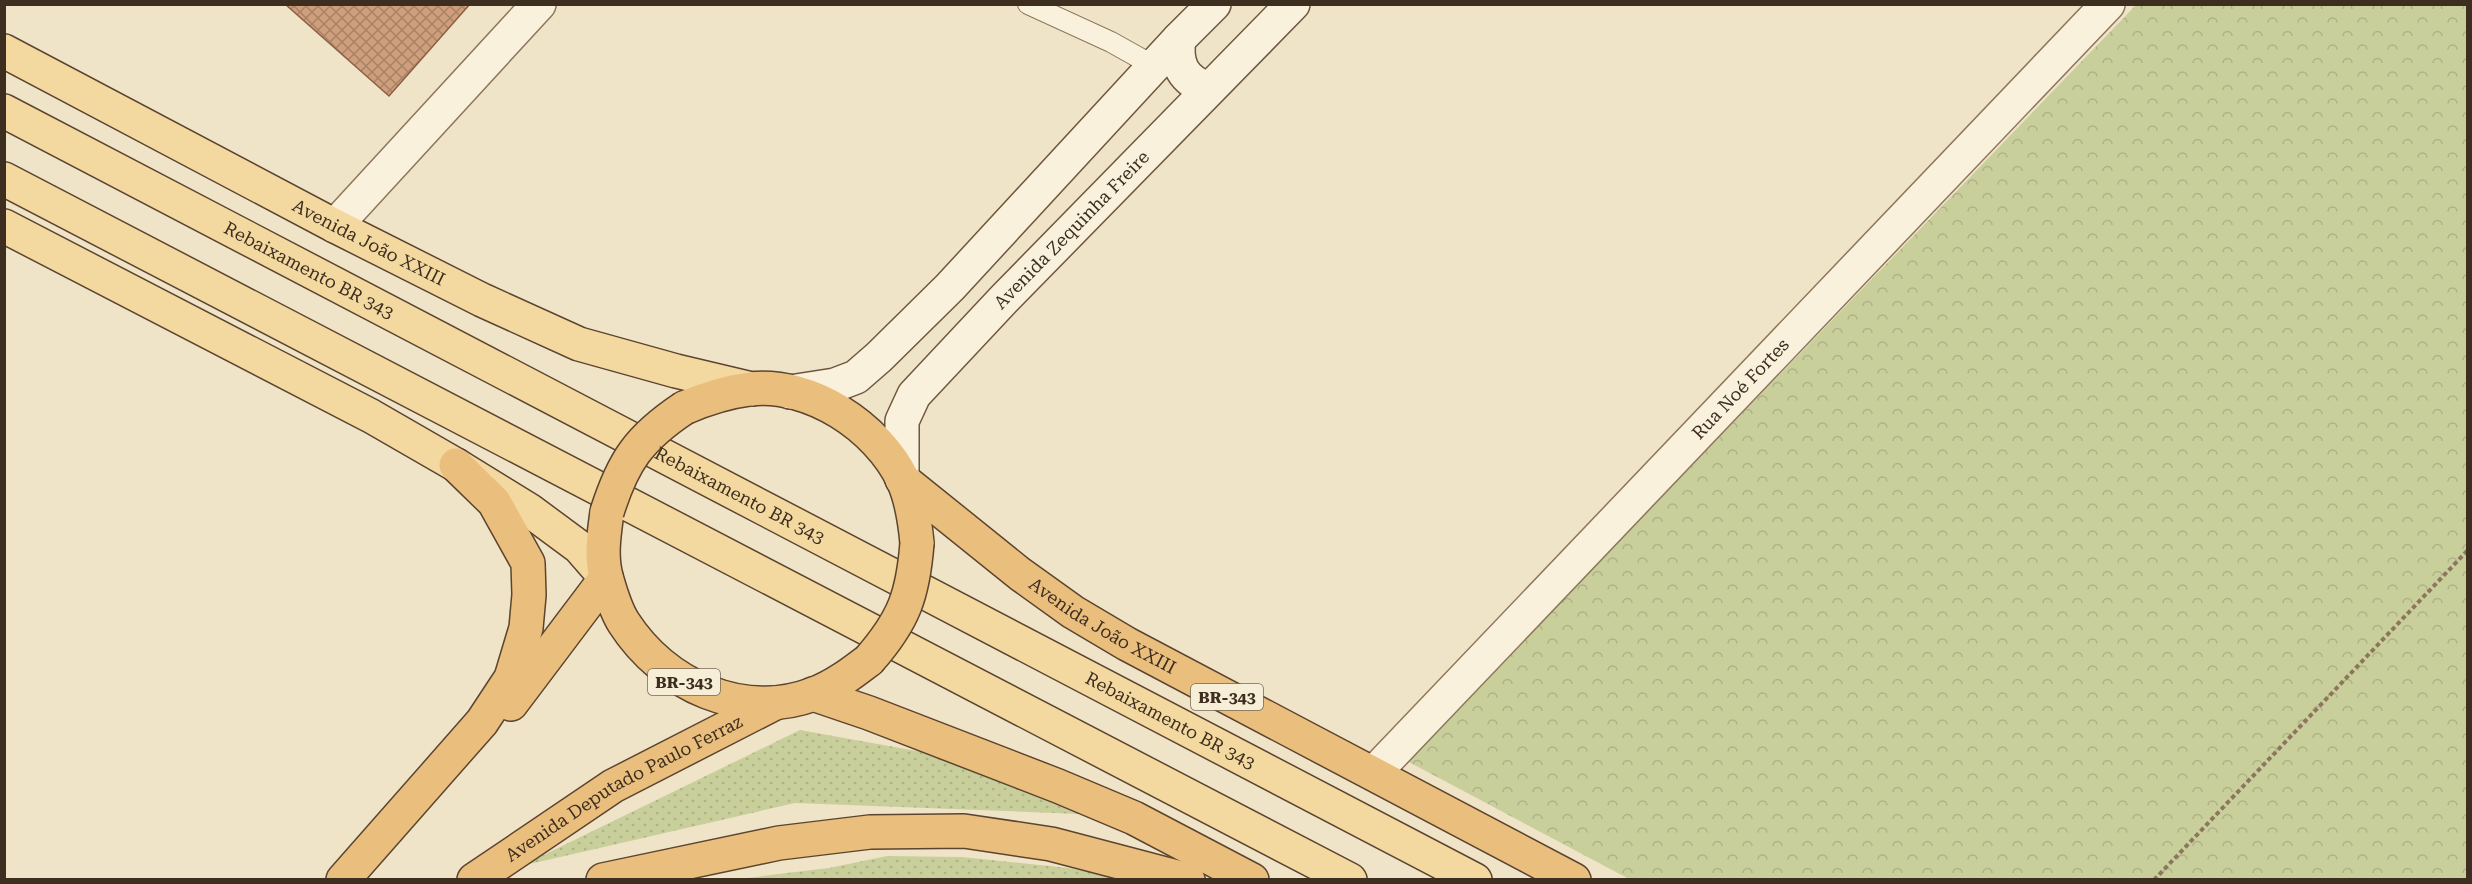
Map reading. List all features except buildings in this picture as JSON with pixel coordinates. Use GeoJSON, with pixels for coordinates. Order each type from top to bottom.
{"type":"FeatureCollection","features":[{"type":"Feature","properties":{"kind":"highway","name":"BR-343"},"geometry":{"type":"LineString","coordinates":[[752,389],[790,392],[836,408],[875,439],[902,479],[914,510],[917,543],[915,576],[906,607],[890,635],[869,660],[839,681],[813,694],[775,703],[730,700],[687,685],[650,657],[622,621],[606,578],[603,545],[607,512],[617,480],[634,452],[656,427],[684,408],[711,397],[752,389]]}},
{"type":"Feature","properties":{"kind":"highway"},"geometry":{"type":"LineString","coordinates":[[344,879],[482,722],[511,678],[526,628],[529,596],[528,563],[494,502],[456,465]]}},
{"type":"Feature","properties":{"kind":"highway","name":"Avenida João XXIII"},"geometry":{"type":"LineString","coordinates":[[902,479],[1020,574],[1072,612],[1127,644],[1574,879]]}},
{"type":"Feature","properties":{"kind":"highway"},"geometry":{"type":"LineString","coordinates":[[344,879],[492,728],[606,578]]}},
{"type":"Feature","properties":{"kind":"highway"},"geometry":{"type":"LineString","coordinates":[[813,694],[869,713],[1058,786],[1134,818],[1252,879]]}},
{"type":"Feature","properties":{"kind":"highway","name":"Avenida Deputado Paulo Ferraz"},"geometry":{"type":"LineString","coordinates":[[474,879],[613,786],[775,703]]}},
{"type":"Feature","properties":{"kind":"highway"},"geometry":{"type":"LineString","coordinates":[[603,879],[779,843],[870,832],[964,831],[1051,844],[1188,879]]}},
{"type":"Feature","properties":{"kind":"main road","name":"Avenida João XXIII"},"geometry":{"type":"LineString","coordinates":[[4,51],[335,226],[482,300],[579,344],[752,389]]}},
{"type":"Feature","properties":{"kind":"main road","name":"Rebaixamento BR 343"},"geometry":{"type":"LineString","coordinates":[[4,111],[1475,879]]}},
{"type":"Feature","properties":{"kind":"main road"},"geometry":{"type":"LineString","coordinates":[[4,178],[1350,879]]}},
{"type":"Feature","properties":{"kind":"main road"},"geometry":{"type":"LineString","coordinates":[[4,226],[371,416],[456,465],[530,510],[579,547],[606,578]]}},
{"type":"Feature","properties":{"kind":"street"},"geometry":{"type":"LineString","coordinates":[[335,226],[539,4]]}},
{"type":"Feature","properties":{"kind":"street"},"geometry":{"type":"LineString","coordinates":[[790,392],[835,385],[856,377],[879,357],[951,286],[1214,4]]}},
{"type":"Feature","properties":{"kind":"street","name":"Avenida Zequinha Freire"},"geometry":{"type":"LineString","coordinates":[[902,479],[902,421],[914,394],[1293,4]]}},
{"type":"Feature","properties":{"kind":"street","name":"Rua Noé Fortes"},"geometry":{"type":"LineString","coordinates":[[1374,773],[2108,4]]}},
{"type":"Feature","properties":{"kind":"street"},"geometry":{"type":"LineString","coordinates":[[1179,39],[1176,56],[1183,71],[1193,84],[1208,89]]}},
{"type":"Feature","properties":{"kind":"lane"},"geometry":{"type":"LineString","coordinates":[[1028,4],[1110,42],[1154,66]]}},
{"type":"Feature","properties":{"kind":"path"},"geometry":{"type":"LineString","coordinates":[[2154,879],[2468,550]]}},
{"type":"Feature","properties":{"kind":"green space"},"geometry":{"type":"Polygon","coordinates":[[[2136,5],[2467,5],[2467,879],[1629,879],[1407,761],[2136,5]]]}},
{"type":"Feature","properties":{"kind":"green space"},"geometry":{"type":"Polygon","coordinates":[[[800,730],[961,759],[1080,814],[795,803],[521,866],[800,730]]]}},
{"type":"Feature","properties":{"kind":"green space"},"geometry":{"type":"Polygon","coordinates":[[[887,856],[962,857],[1068,868],[1126,879],[730,880],[829,868],[887,856]]]}}]}
